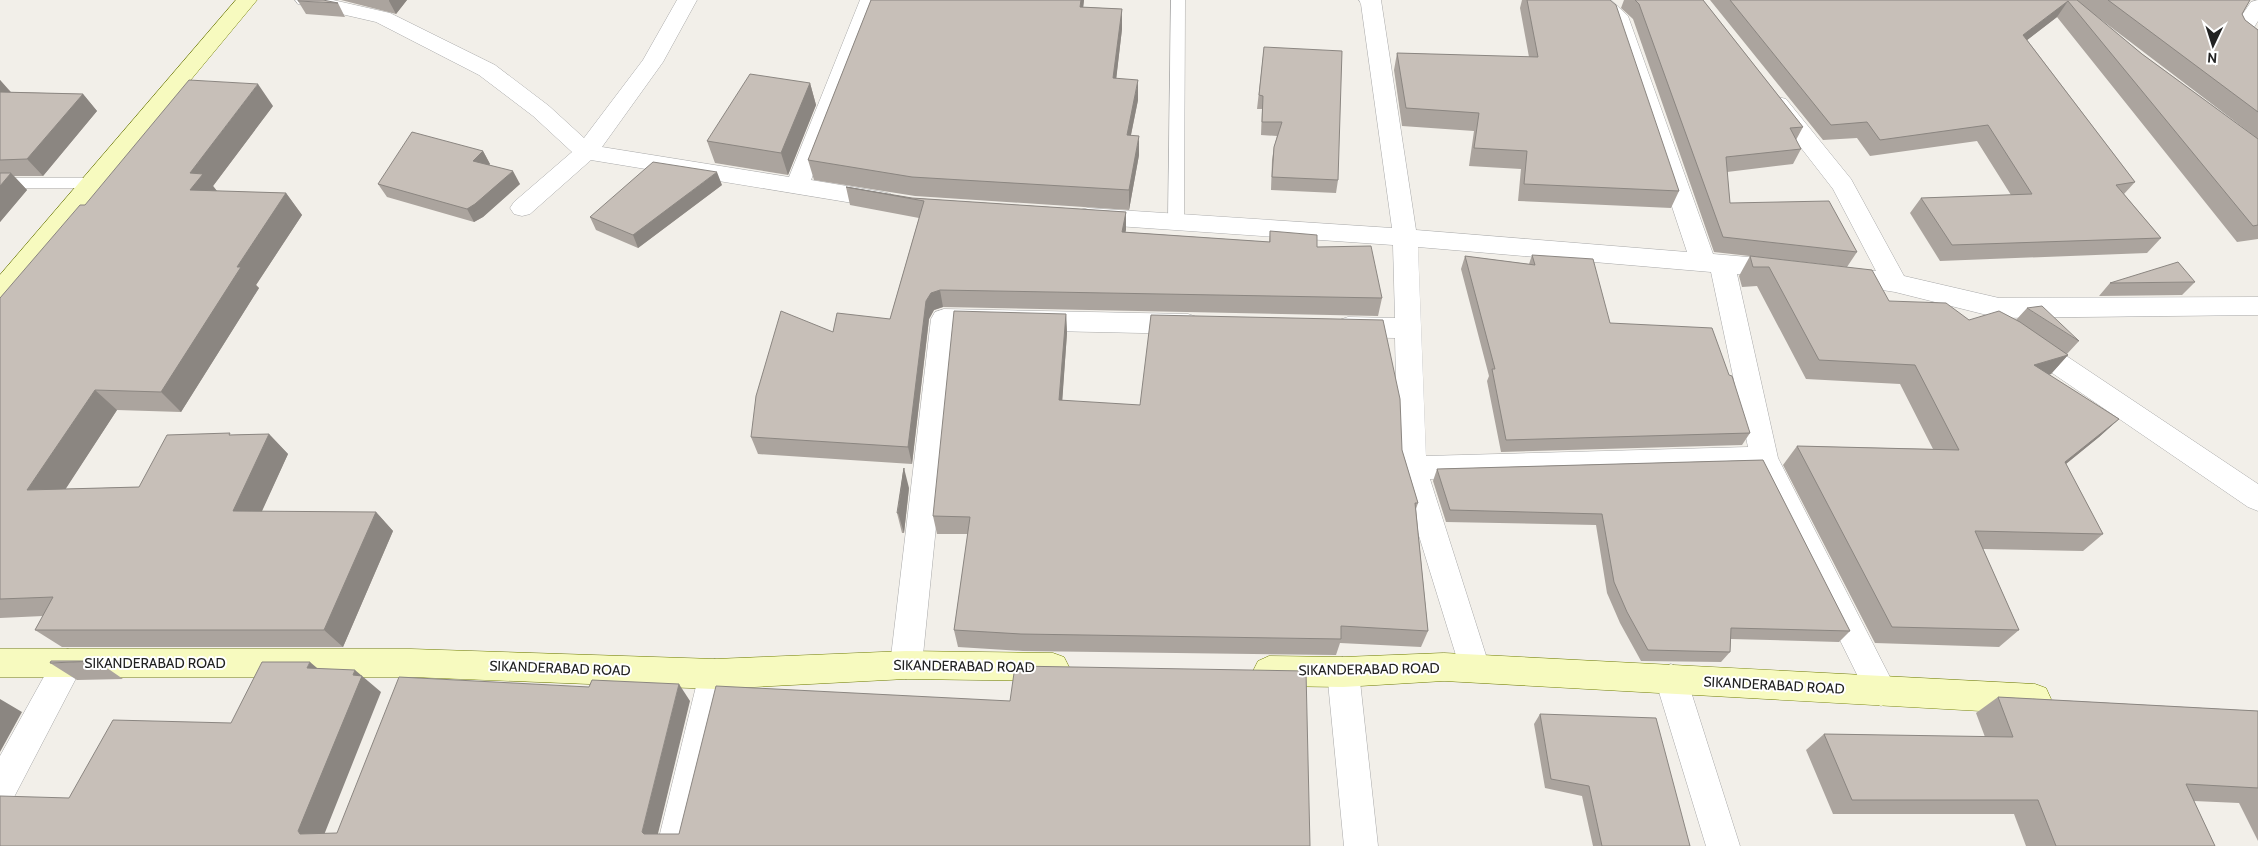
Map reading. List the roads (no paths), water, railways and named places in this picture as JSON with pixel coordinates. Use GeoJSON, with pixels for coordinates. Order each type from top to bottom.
{"type":"FeatureCollection","features":[{"type":"Feature","properties":{"kind":"street"},"geometry":{"type":"LineString","coordinates":[[0,292],[247,0]]}},
{"type":"Feature","properties":{"kind":"street"},"geometry":{"type":"LineString","coordinates":[[305,0],[383,17],[487,70],[542,111],[586,152],[905,204]]}},
{"type":"Feature","properties":{"kind":"street"},"geometry":{"type":"LineString","coordinates":[[522,208],[586,152],[652,62],[687,0]]}},
{"type":"Feature","properties":{"kind":"street"},"geometry":{"type":"LineString","coordinates":[[797,186],[870,0]]}},
{"type":"Feature","properties":{"kind":"street"},"geometry":{"type":"LineString","coordinates":[[1369,0],[1371,0],[1405,237],[1412,468],[1474,668]]}},
{"type":"Feature","properties":{"kind":"street"},"geometry":{"type":"LineString","coordinates":[[1599,0],[1621,20],[1712,262],[1764,458],[1881,691]]}},
{"type":"Feature","properties":{"kind":"street"},"geometry":{"type":"LineString","coordinates":[[2258,6],[2241,31],[2258,42]]}},
{"type":"Feature","properties":{"kind":"street"},"geometry":{"type":"LineString","coordinates":[[1763,86],[1843,185],[1895,283]]}},
{"type":"Feature","properties":{"kind":"street"},"geometry":{"type":"LineString","coordinates":[[1070,215],[1405,237],[1712,262],[1895,283],[1998,308],[2258,306]]}},
{"type":"Feature","properties":{"kind":"street"},"geometry":{"type":"LineString","coordinates":[[1946,296],[2012,333],[2258,499]]}},
{"type":"Feature","properties":{"kind":"street"},"geometry":{"type":"LineString","coordinates":[[906,665],[944,319],[1210,325]]}},
{"type":"Feature","properties":{"kind":"street"},"geometry":{"type":"LineString","coordinates":[[1319,327],[1407,328]]}},
{"type":"Feature","properties":{"kind":"street"},"geometry":{"type":"LineString","coordinates":[[1412,468],[1764,458]]}},
{"type":"Feature","properties":{"kind":"street","name":"SIKANDERABAD ROAD"},"geometry":{"type":"LineString","coordinates":[[0,663],[68,663],[406,676],[715,674],[906,665],[1084,668]]}},
{"type":"Feature","properties":{"kind":"street"},"geometry":{"type":"LineString","coordinates":[[0,789],[68,663]]}},
{"type":"Feature","properties":{"kind":"street","name":"SIKANDERABAD ROAD"},"geometry":{"type":"LineString","coordinates":[[1243,670],[1342,672],[1444,667],[1474,668],[2060,701]]}},
{"type":"Feature","properties":{"kind":"street"},"geometry":{"type":"LineString","coordinates":[[1342,672],[1361,846]]}},
{"type":"Feature","properties":{"kind":"street"},"geometry":{"type":"LineString","coordinates":[[674,846],[715,674]]}},
{"type":"Feature","properties":{"kind":"street"},"geometry":{"type":"LineString","coordinates":[[1671,679],[1723,846]]}},
{"type":"Feature","properties":{"kind":"lane"},"geometry":{"type":"LineString","coordinates":[[1176,222],[1178,0]]}},
{"type":"Feature","properties":{"kind":"lane"},"geometry":{"type":"LineString","coordinates":[[0,183],[92,183]]}}]}
